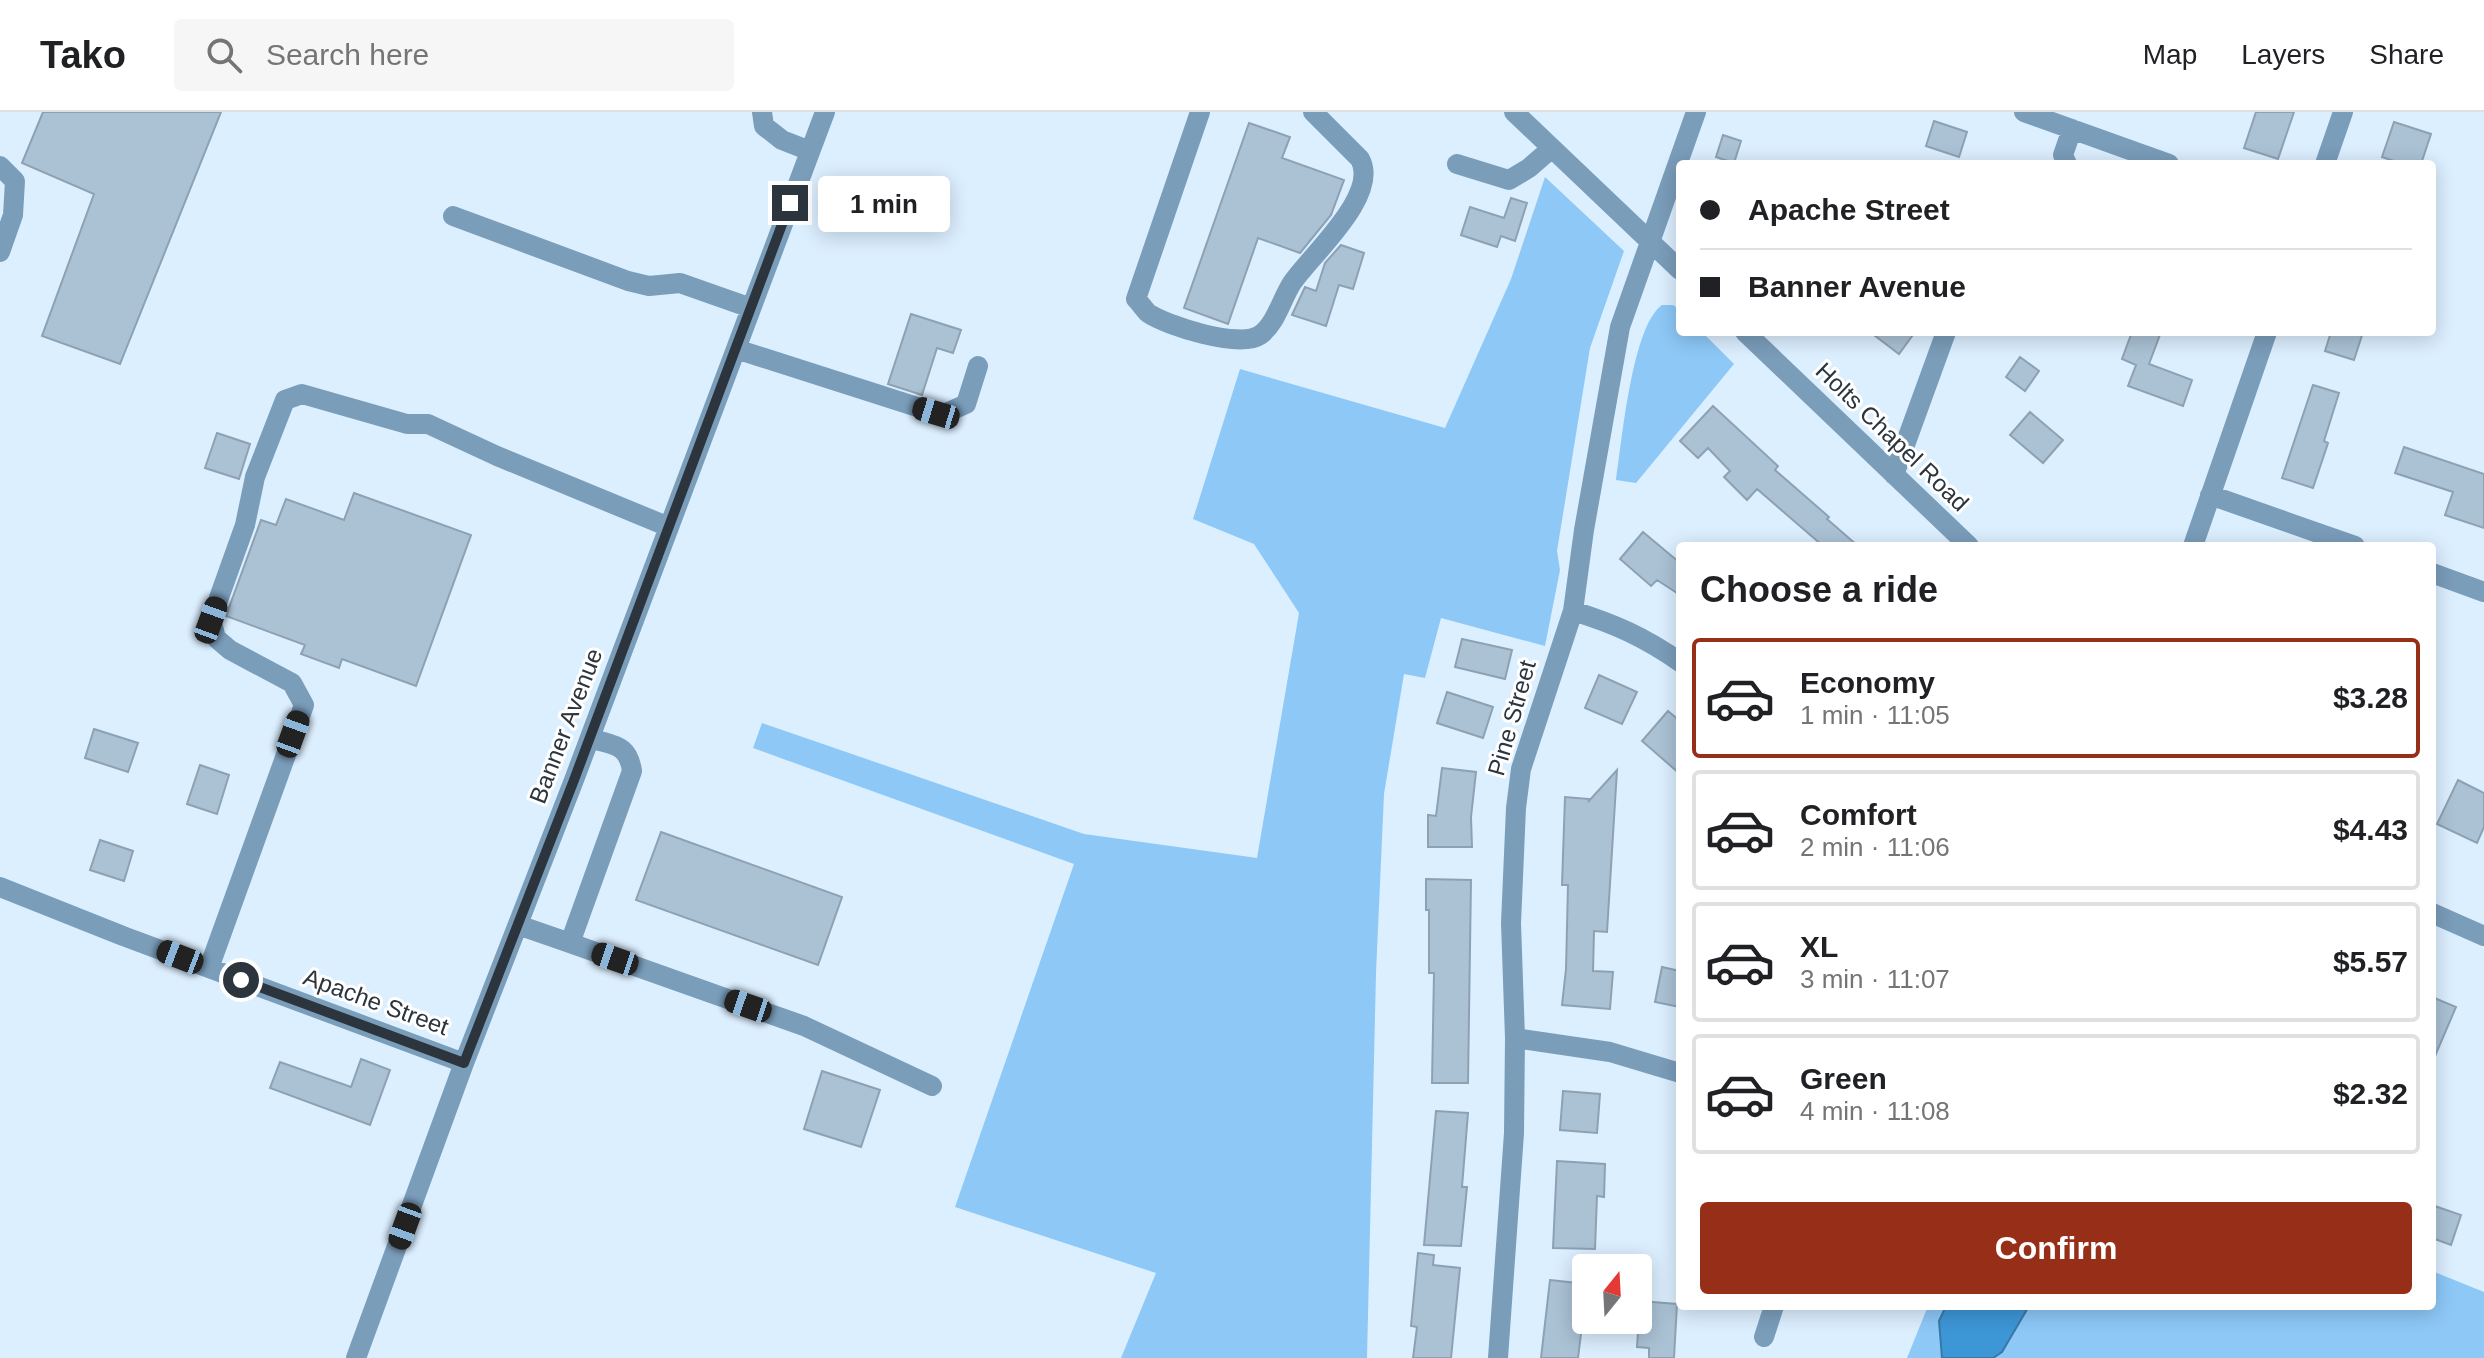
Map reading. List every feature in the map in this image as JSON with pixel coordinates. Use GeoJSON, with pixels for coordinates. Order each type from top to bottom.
{"type":"FeatureCollection","features":[{"type":"Feature","properties":{"kind":"street"},"geometry":{"type":"LineString","coordinates":[[762,112],[764,126],[782,140],[810,151]]}},
{"type":"Feature","properties":{"kind":"street","name":"Banner Avenue"},"geometry":{"type":"LineString","coordinates":[[356,1358],[464,1063],[590,738],[825,112]]}},
{"type":"Feature","properties":{"kind":"street"},"geometry":{"type":"LineString","coordinates":[[1200,112],[1136,299],[1148,312],[1191,331],[1233,339],[1257,337],[1267,328],[1293,282],[1339,226],[1363,183],[1364,166],[1360,159],[1313,112]]}},
{"type":"Feature","properties":{"kind":"street"},"geometry":{"type":"LineString","coordinates":[[1514,112],[1676,266]]}},
{"type":"Feature","properties":{"kind":"street","name":"Pine Street"},"geometry":{"type":"LineString","coordinates":[[1680,160],[1696,112]]}},
{"type":"Feature","properties":{"kind":"street"},"geometry":{"type":"LineString","coordinates":[[2024,112],[2072,129],[2126,157]]}},
{"type":"Feature","properties":{"kind":"street"},"geometry":{"type":"LineString","coordinates":[[2326,160],[2343,112]]}},
{"type":"Feature","properties":{"kind":"street"},"geometry":{"type":"LineString","coordinates":[[2065,160],[2063,155],[2072,129]]}},
{"type":"Feature","properties":{"kind":"street"},"geometry":{"type":"LineString","coordinates":[[1457,164],[1509,180],[1552,148]]}},
{"type":"Feature","properties":{"kind":"street"},"geometry":{"type":"LineString","coordinates":[[0,166],[15,181],[13,215],[0,252]]}},
{"type":"Feature","properties":{"kind":"street","name":"Pine Street"},"geometry":{"type":"LineString","coordinates":[[1498,1358],[1514,1133],[1512,894],[1521,769],[1573,611],[1586,516],[1620,327],[1676,170]]}},
{"type":"Feature","properties":{"kind":"street"},"geometry":{"type":"LineString","coordinates":[[453,216],[628,281],[649,286],[680,283],[751,308]]}},
{"type":"Feature","properties":{"kind":"street","name":"Holts Chapel Road"},"geometry":{"type":"LineString","coordinates":[[1749,336],[1965,542]]}},
{"type":"Feature","properties":{"kind":"street"},"geometry":{"type":"LineString","coordinates":[[1894,475],[1945,336]]}},
{"type":"Feature","properties":{"kind":"street"},"geometry":{"type":"LineString","coordinates":[[2194,542],[2266,336]]}},
{"type":"Feature","properties":{"kind":"street"},"geometry":{"type":"LineString","coordinates":[[736,349],[936,413],[946,413],[966,404],[978,366]]}},
{"type":"Feature","properties":{"kind":"street"},"geometry":{"type":"LineString","coordinates":[[209,968],[304,705],[292,683],[230,650],[216,638],[211,620],[245,525],[255,477],[285,400],[302,394],[407,424],[428,424],[669,527]]}},
{"type":"Feature","properties":{"kind":"street"},"geometry":{"type":"LineString","coordinates":[[2210,495],[2344,542]]}},
{"type":"Feature","properties":{"kind":"street"},"geometry":{"type":"LineString","coordinates":[[2436,574],[2484,592]]}},
{"type":"Feature","properties":{"kind":"street"},"geometry":{"type":"LineString","coordinates":[[1573,611],[1617,625],[1676,659]]}},
{"type":"Feature","properties":{"kind":"street"},"geometry":{"type":"LineString","coordinates":[[570,943],[632,771],[630,756],[623,749],[590,738]]}},
{"type":"Feature","properties":{"kind":"street","name":"Apache Street"},"geometry":{"type":"LineString","coordinates":[[0,887],[464,1063]]}},
{"type":"Feature","properties":{"kind":"street"},"geometry":{"type":"LineString","coordinates":[[2436,915],[2484,936]]}},
{"type":"Feature","properties":{"kind":"street"},"geometry":{"type":"LineString","coordinates":[[518,925],[804,1026],[932,1086]]}},
{"type":"Feature","properties":{"kind":"street"},"geometry":{"type":"LineString","coordinates":[[1515,1038],[1610,1052],[1676,1072]]}},
{"type":"Feature","properties":{"kind":"street"},"geometry":{"type":"LineString","coordinates":[[1764,1337],[1773,1310]]}},
{"type":"Feature","properties":{"kind":"shaded area"},"geometry":{"type":"Polygon","coordinates":[[[1545,177],[1624,251],[1590,348],[1557,551],[1560,570],[1545,646],[1441,618],[1425,678],[1404,674],[1384,794],[1376,973],[1367,1358],[1121,1358],[1156,1273],[955,1207],[1074,864],[753,748],[762,723],[1084,834],[1257,858],[1299,613],[1254,544],[1193,519],[1240,369],[1445,428],[1511,279],[1545,177]]]}},
{"type":"Feature","properties":{"kind":"shaded area"},"geometry":{"type":"Polygon","coordinates":[[[1662,305],[1673,305],[1676,307],[1676,336],[1706,336],[1734,364],[1636,483],[1616,480],[1630,386],[1643,336],[1662,305]]]}},
{"type":"Feature","properties":{"kind":"shaded area"},"geometry":{"type":"Polygon","coordinates":[[[2436,1273],[2484,1292],[2484,1358],[1993,1358],[2002,1352],[2027,1310],[2436,1310],[2436,1273]]]}},
{"type":"Feature","properties":{"kind":"shaded area"},"geometry":{"type":"Polygon","coordinates":[[[1926,1310],[1944,1310],[1939,1321],[1942,1358],[1907,1358],[1926,1310]]]}},
{"type":"Feature","properties":{"kind":"shaded area"},"geometry":{"type":"Polygon","coordinates":[[[1944,1310],[2027,1310],[2002,1352],[1993,1358],[1942,1358],[1939,1321],[1944,1310]]]}},
{"type":"Feature","properties":{"kind":"building"},"geometry":{"type":"Polygon","coordinates":[[[43,112],[221,112],[120,364],[42,336],[94,194],[22,163],[43,112]]]}},
{"type":"Feature","properties":{"kind":"building"},"geometry":{"type":"Polygon","coordinates":[[[2256,112],[2294,112],[2278,159],[2244,148],[2256,112]]]}},
{"type":"Feature","properties":{"kind":"building"},"geometry":{"type":"Polygon","coordinates":[[[1934,121],[1967,132],[1959,157],[1926,146],[1934,121]]]}},
{"type":"Feature","properties":{"kind":"building"},"geometry":{"type":"Polygon","coordinates":[[[2394,122],[2431,134],[2422,160],[2382,157],[2394,122]]]}},
{"type":"Feature","properties":{"kind":"building"},"geometry":{"type":"Polygon","coordinates":[[[1249,123],[1290,137],[1282,158],[1344,180],[1331,215],[1300,253],[1258,238],[1228,324],[1184,308],[1249,123]]]}},
{"type":"Feature","properties":{"kind":"building"},"geometry":{"type":"Polygon","coordinates":[[[1723,135],[1741,141],[1735,160],[1716,157],[1723,135]]]}},
{"type":"Feature","properties":{"kind":"building"},"geometry":{"type":"Polygon","coordinates":[[[1511,198],[1527,203],[1515,241],[1501,236],[1497,247],[1461,235],[1470,207],[1504,218],[1511,198]]]}},
{"type":"Feature","properties":{"kind":"building"},"geometry":{"type":"Polygon","coordinates":[[[1341,245],[1364,253],[1353,289],[1339,285],[1326,326],[1292,315],[1305,287],[1316,291],[1325,263],[1341,245]]]}},
{"type":"Feature","properties":{"kind":"building"},"geometry":{"type":"Polygon","coordinates":[[[911,314],[961,330],[953,353],[937,348],[922,395],[888,384],[911,314]]]}},
{"type":"Feature","properties":{"kind":"building"},"geometry":{"type":"Polygon","coordinates":[[[1875,336],[1912,336],[1899,354],[1875,336]]]}},
{"type":"Feature","properties":{"kind":"building"},"geometry":{"type":"Polygon","coordinates":[[[2131,336],[2160,336],[2149,364],[2192,380],[2183,406],[2128,386],[2136,365],[2122,359],[2131,336]]]}},
{"type":"Feature","properties":{"kind":"building"},"geometry":{"type":"Polygon","coordinates":[[[2330,336],[2362,336],[2354,360],[2325,351],[2330,336]]]}},
{"type":"Feature","properties":{"kind":"building"},"geometry":{"type":"Polygon","coordinates":[[[2020,357],[2039,371],[2025,391],[2006,377],[2020,357]]]}},
{"type":"Feature","properties":{"kind":"building"},"geometry":{"type":"Polygon","coordinates":[[[2313,385],[2339,393],[2324,441],[2328,443],[2313,488],[2282,478],[2313,385]]]}},
{"type":"Feature","properties":{"kind":"building"},"geometry":{"type":"Polygon","coordinates":[[[1713,406],[1778,466],[1775,470],[1853,542],[1818,542],[1757,489],[1747,500],[1724,477],[1730,471],[1708,448],[1698,458],[1680,441],[1713,406]]]}},
{"type":"Feature","properties":{"kind":"building"},"geometry":{"type":"Polygon","coordinates":[[[2030,412],[2063,440],[2043,463],[2010,435],[2030,412]]]}},
{"type":"Feature","properties":{"kind":"building"},"geometry":{"type":"Polygon","coordinates":[[[217,433],[250,444],[239,479],[205,468],[217,433]]]}},
{"type":"Feature","properties":{"kind":"building"},"geometry":{"type":"Polygon","coordinates":[[[2404,447],[2484,474],[2484,528],[2445,515],[2453,492],[2395,473],[2404,447]]]}},
{"type":"Feature","properties":{"kind":"building"},"geometry":{"type":"Polygon","coordinates":[[[354,493],[471,535],[416,686],[342,659],[339,668],[301,654],[305,645],[226,616],[261,520],[276,525],[286,499],[344,520],[354,493]]]}},
{"type":"Feature","properties":{"kind":"building"},"geometry":{"type":"Polygon","coordinates":[[[1643,532],[1676,560],[1676,592],[1657,580],[1651,586],[1620,559],[1643,532]]]}},
{"type":"Feature","properties":{"kind":"building"},"geometry":{"type":"Polygon","coordinates":[[[1462,639],[1512,650],[1505,679],[1455,667],[1462,639]]]}},
{"type":"Feature","properties":{"kind":"building"},"geometry":{"type":"Polygon","coordinates":[[[1599,675],[1637,692],[1622,724],[1585,708],[1599,675]]]}},
{"type":"Feature","properties":{"kind":"building"},"geometry":{"type":"Polygon","coordinates":[[[1447,692],[1493,707],[1483,738],[1437,723],[1447,692]]]}},
{"type":"Feature","properties":{"kind":"building"},"geometry":{"type":"Polygon","coordinates":[[[1668,711],[1676,718],[1676,771],[1642,741],[1668,711]]]}},
{"type":"Feature","properties":{"kind":"building"},"geometry":{"type":"Polygon","coordinates":[[[94,729],[138,743],[128,772],[85,758],[94,729]]]}},
{"type":"Feature","properties":{"kind":"building"},"geometry":{"type":"Polygon","coordinates":[[[200,765],[229,775],[217,814],[187,804],[200,765]]]}},
{"type":"Feature","properties":{"kind":"building"},"geometry":{"type":"Polygon","coordinates":[[[1442,768],[1476,772],[1471,817],[1472,847],[1428,847],[1428,815],[1436,816],[1442,768]]]}},
{"type":"Feature","properties":{"kind":"building"},"geometry":{"type":"Polygon","coordinates":[[[1617,770],[1607,932],[1594,931],[1593,971],[1613,972],[1610,1009],[1562,1005],[1568,885],[1562,885],[1565,797],[1590,799],[1588,802],[1617,770]]]}},
{"type":"Feature","properties":{"kind":"building"},"geometry":{"type":"Polygon","coordinates":[[[2458,780],[2484,793],[2484,827],[2477,843],[2437,824],[2458,780]]]}},
{"type":"Feature","properties":{"kind":"building"},"geometry":{"type":"Polygon","coordinates":[[[661,832],[842,897],[818,965],[636,900],[661,832]]]}},
{"type":"Feature","properties":{"kind":"building"},"geometry":{"type":"Polygon","coordinates":[[[100,840],[133,851],[124,881],[90,870],[100,840]]]}},
{"type":"Feature","properties":{"kind":"building"},"geometry":{"type":"Polygon","coordinates":[[[1426,879],[1471,880],[1468,1083],[1432,1083],[1434,973],[1429,973],[1426,879]]]}},
{"type":"Feature","properties":{"kind":"building"},"geometry":{"type":"Polygon","coordinates":[[[1662,967],[1676,970],[1676,1006],[1655,1002],[1662,967]]]}},
{"type":"Feature","properties":{"kind":"building"},"geometry":{"type":"Polygon","coordinates":[[[2436,999],[2456,1007],[2436,1054],[2436,999]]]}},
{"type":"Feature","properties":{"kind":"building"},"geometry":{"type":"Polygon","coordinates":[[[361,1059],[390,1070],[370,1125],[270,1088],[280,1062],[351,1087],[361,1059]]]}},
{"type":"Feature","properties":{"kind":"building"},"geometry":{"type":"Polygon","coordinates":[[[822,1071],[880,1090],[861,1147],[804,1129],[822,1071]]]}},
{"type":"Feature","properties":{"kind":"building"},"geometry":{"type":"Polygon","coordinates":[[[1563,1091],[1600,1094],[1597,1133],[1560,1130],[1563,1091]]]}},
{"type":"Feature","properties":{"kind":"building"},"geometry":{"type":"Polygon","coordinates":[[[1436,1111],[1468,1113],[1462,1187],[1467,1187],[1461,1246],[1424,1245],[1436,1111]]]}},
{"type":"Feature","properties":{"kind":"building"},"geometry":{"type":"Polygon","coordinates":[[[1557,1161],[1605,1164],[1604,1197],[1597,1196],[1595,1249],[1553,1248],[1557,1161]]]}},
{"type":"Feature","properties":{"kind":"building"},"geometry":{"type":"Polygon","coordinates":[[[2436,1206],[2461,1215],[2451,1245],[2436,1239],[2436,1206]]]}},
{"type":"Feature","properties":{"kind":"building"},"geometry":{"type":"Polygon","coordinates":[[[1418,1253],[1434,1255],[1433,1265],[1460,1268],[1451,1358],[1413,1358],[1417,1327],[1411,1326],[1418,1253]]]}},
{"type":"Feature","properties":{"kind":"building"},"geometry":{"type":"Polygon","coordinates":[[[1550,1280],[1572,1282],[1572,1334],[1581,1334],[1578,1358],[1541,1358],[1550,1280]]]}},
{"type":"Feature","properties":{"kind":"building"},"geometry":{"type":"Polygon","coordinates":[[[1652,1302],[1676,1304],[1674,1358],[1649,1358],[1649,1348],[1637,1347],[1638,1334],[1652,1334],[1652,1302]]]}},
{"type":"Feature","properties":{"kind":"route"},"geometry":{"type":"LineString","coordinates":[[241,980],[464,1063],[574,780],[790,203]]}}]}
